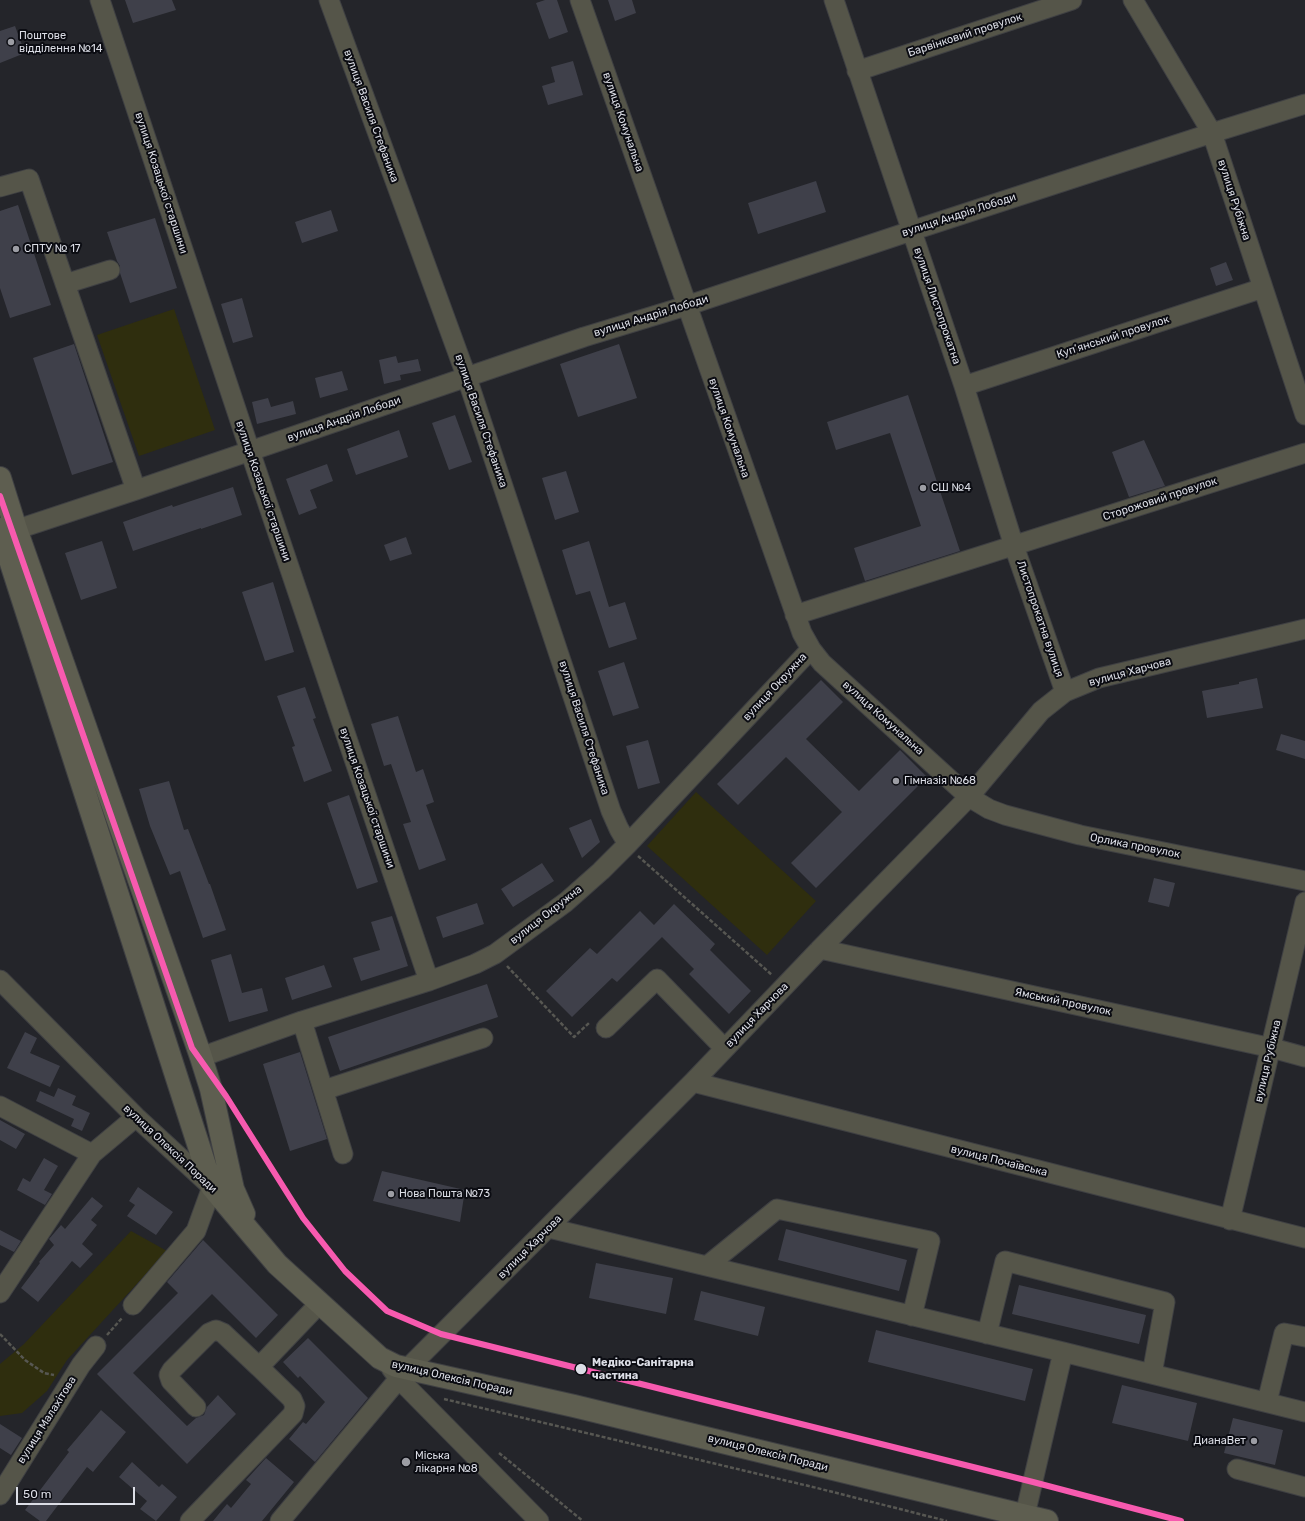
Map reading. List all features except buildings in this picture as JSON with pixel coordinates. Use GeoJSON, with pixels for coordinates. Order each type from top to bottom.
{"type":"FeatureCollection","features":[{"type":"Feature","properties":{"kind":"main road"},"geometry":{"type":"LineString","coordinates":[[0,478],[5,532],[212,1187]]}},
{"type":"Feature","properties":{"kind":"main road"},"geometry":{"type":"LineString","coordinates":[[5,532],[201,1057],[211,1089],[233,1189],[240,1207],[277,1264]]}},
{"type":"Feature","properties":{"kind":"main road","name":"вулиця Олексія Поради"},"geometry":{"type":"LineString","coordinates":[[212,1187],[277,1264],[380,1358],[398,1370],[582,1408],[1048,1521]]}},
{"type":"Feature","properties":{"kind":"street","name":"вулиця Козацької старшини"},"geometry":{"type":"LineString","coordinates":[[100,0],[429,981]]}},
{"type":"Feature","properties":{"kind":"street","name":"вулиця Василя Стефаника"},"geometry":{"type":"LineString","coordinates":[[329,0],[467,378],[611,811],[628,844]]}},
{"type":"Feature","properties":{"kind":"street","name":"вулиця Комунальна"},"geometry":{"type":"LineString","coordinates":[[580,0],[686,306],[802,633],[811,649],[822,663],[969,797]]}},
{"type":"Feature","properties":{"kind":"street","name":"вулиця Листопрокатна"},"geometry":{"type":"LineString","coordinates":[[834,0],[964,386],[1014,546]]}},
{"type":"Feature","properties":{"kind":"street","name":"Барвінковий провулок"},"geometry":{"type":"LineString","coordinates":[[857,71],[1072,0]]}},
{"type":"Feature","properties":{"kind":"street","name":"вулиця Рубіжна"},"geometry":{"type":"LineString","coordinates":[[1133,0],[1212,133],[1305,415]]}},
{"type":"Feature","properties":{"kind":"street","name":"вулиця Андрія Лободи"},"geometry":{"type":"LineString","coordinates":[[5,532],[136,490],[584,337],[686,306],[911,231],[1305,104]]}},
{"type":"Feature","properties":{"kind":"street"},"geometry":{"type":"LineString","coordinates":[[0,187],[28,179],[136,490]]}},
{"type":"Feature","properties":{"kind":"street"},"geometry":{"type":"LineString","coordinates":[[65,284],[110,270]]}},
{"type":"Feature","properties":{"kind":"street","name":"Куп’янський провулок"},"geometry":{"type":"LineString","coordinates":[[964,386],[1263,288]]}},
{"type":"Feature","properties":{"kind":"street","name":"Сторожовий провулок"},"geometry":{"type":"LineString","coordinates":[[795,615],[1305,452]]}},
{"type":"Feature","properties":{"kind":"street","name":"Листопрокатна вулиця"},"geometry":{"type":"LineString","coordinates":[[1014,546],[1065,692]]}},
{"type":"Feature","properties":{"kind":"street","name":"вулиця Харчова"},"geometry":{"type":"LineString","coordinates":[[280,1521],[398,1370],[549,1228],[693,1082],[724,1048],[969,797],[1041,711],[1065,692],[1099,678],[1305,629]]}},
{"type":"Feature","properties":{"kind":"street","name":"вулиця Окружна"},"geometry":{"type":"LineString","coordinates":[[201,1057],[302,1020],[429,981],[475,964],[496,954],[566,902],[601,871],[811,649]]}},
{"type":"Feature","properties":{"kind":"street","name":"Орлика провулок"},"geometry":{"type":"LineString","coordinates":[[969,797],[989,809],[1005,815],[1073,834],[1305,881]]}},
{"type":"Feature","properties":{"kind":"street","name":"вулиця Рубіжна"},"geometry":{"type":"LineString","coordinates":[[1230,1220],[1272,1048],[1305,902]]}},
{"type":"Feature","properties":{"kind":"street","name":"Ямський провулок"},"geometry":{"type":"LineString","coordinates":[[820,949],[1272,1048],[1305,1057]]}},
{"type":"Feature","properties":{"kind":"street"},"geometry":{"type":"LineString","coordinates":[[606,1028],[657,979],[724,1048]]}},
{"type":"Feature","properties":{"kind":"street","name":"вулиця Олексія Поради"},"geometry":{"type":"LineString","coordinates":[[0,980],[136,1117],[212,1187]]}},
{"type":"Feature","properties":{"kind":"street"},"geometry":{"type":"LineString","coordinates":[[302,1020],[343,1154]]}},
{"type":"Feature","properties":{"kind":"street"},"geometry":{"type":"LineString","coordinates":[[324,1090],[483,1038]]}},
{"type":"Feature","properties":{"kind":"street","name":"вулиця Почаївська"},"geometry":{"type":"LineString","coordinates":[[693,1082],[1305,1238]]}},
{"type":"Feature","properties":{"kind":"street"},"geometry":{"type":"LineString","coordinates":[[0,1106],[92,1154]]}},
{"type":"Feature","properties":{"kind":"street"},"geometry":{"type":"LineString","coordinates":[[0,1293],[92,1154],[136,1117]]}},
{"type":"Feature","properties":{"kind":"street"},"geometry":{"type":"LineString","coordinates":[[133,1305],[196,1231],[212,1187]]}},
{"type":"Feature","properties":{"kind":"street"},"geometry":{"type":"LineString","coordinates":[[707,1266],[777,1209],[930,1241],[912,1316]]}},
{"type":"Feature","properties":{"kind":"street"},"geometry":{"type":"LineString","coordinates":[[549,1228],[1305,1412]]}},
{"type":"Feature","properties":{"kind":"street"},"geometry":{"type":"LineString","coordinates":[[987,1334],[1005,1260],[1165,1302],[1152,1374]]}},
{"type":"Feature","properties":{"kind":"street"},"geometry":{"type":"LineString","coordinates":[[259,1367],[320,1303]]}},
{"type":"Feature","properties":{"kind":"street"},"geometry":{"type":"LineString","coordinates":[[190,1521],[293,1414],[295,1406],[292,1399],[259,1367],[223,1333],[216,1330],[209,1333],[172,1370],[169,1375],[171,1381],[196,1407]]}},
{"type":"Feature","properties":{"kind":"street"},"geometry":{"type":"LineString","coordinates":[[1267,1402],[1284,1333],[1305,1337]]}},
{"type":"Feature","properties":{"kind":"street","name":"вулиця Малахітова"},"geometry":{"type":"LineString","coordinates":[[0,1495],[75,1374],[102,1341]]}},
{"type":"Feature","properties":{"kind":"street"},"geometry":{"type":"LineString","coordinates":[[1025,1515],[1063,1352]]}},
{"type":"Feature","properties":{"kind":"street"},"geometry":{"type":"LineString","coordinates":[[398,1370],[539,1521]]}},
{"type":"Feature","properties":{"kind":"street"},"geometry":{"type":"LineString","coordinates":[[1237,1469],[1305,1486]]}},
{"type":"Feature","properties":{"kind":"path"},"geometry":{"type":"LineString","coordinates":[[628,844],[641,859],[785,987]]}},
{"type":"Feature","properties":{"kind":"path"},"geometry":{"type":"LineString","coordinates":[[102,1341],[133,1305]]}},
{"type":"Feature","properties":{"kind":"path"},"geometry":{"type":"LineString","coordinates":[[0,1334],[25,1360],[44,1373],[64,1378],[75,1374]]}},
{"type":"Feature","properties":{"kind":"path"},"geometry":{"type":"LineString","coordinates":[[442,1399],[817,1488],[947,1521]]}},
{"type":"Feature","properties":{"kind":"path"},"geometry":{"type":"LineString","coordinates":[[498,1453],[583,1521]]}},
{"type":"Feature","properties":{"kind":"shaded area"},"geometry":{"type":"Polygon","coordinates":[[[174,309],[215,430],[139,456],[97,335],[174,309]]]}},
{"type":"Feature","properties":{"kind":"shaded area"},"geometry":{"type":"Polygon","coordinates":[[[696,792],[816,901],[767,955],[647,846],[696,792]]]}},
{"type":"Feature","properties":{"kind":"shaded area"},"geometry":{"type":"Polygon","coordinates":[[[131,1231],[167,1251],[67,1360],[47,1391],[22,1413],[0,1416],[0,1364],[24,1344],[131,1231]]]}},
{"type":"Feature","properties":{"kind":"transit line"},"geometry":{"type":"LineString","coordinates":[[0,496],[192,1048],[226,1096],[303,1218],[345,1271],[387,1311],[441,1334],[1033,1482],[1181,1521]]}},
{"type":"Feature","properties":{"kind":"place","name":"Поштове відділення №14"},"geometry":{"type":"Point","coordinates":[11,42]}},
{"type":"Feature","properties":{"kind":"place","name":"СПТУ № 17"},"geometry":{"type":"Point","coordinates":[16,249]}},
{"type":"Feature","properties":{"kind":"place","name":"СШ №4"},"geometry":{"type":"Point","coordinates":[923,488]}},
{"type":"Feature","properties":{"kind":"place","name":"Гімназія №68"},"geometry":{"type":"Point","coordinates":[896,781]}},
{"type":"Feature","properties":{"kind":"place","name":"Нова Пошта №73"},"geometry":{"type":"Point","coordinates":[391,1194]}},
{"type":"Feature","properties":{"kind":"place","name":"Медіко-Санітарна частина"},"geometry":{"type":"Point","coordinates":[581,1369]}},
{"type":"Feature","properties":{"kind":"place","name":"ДианаВет"},"geometry":{"type":"Point","coordinates":[1254,1441]}},
{"type":"Feature","properties":{"kind":"place","name":"Міська лікарня №8"},"geometry":{"type":"Point","coordinates":[406,1462]}}]}
